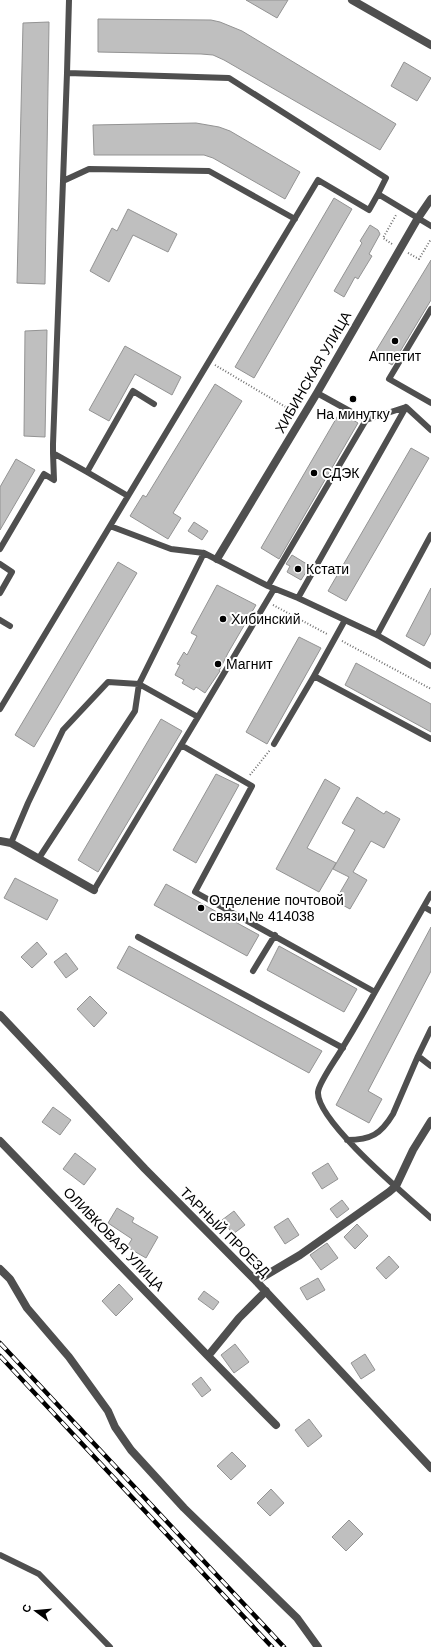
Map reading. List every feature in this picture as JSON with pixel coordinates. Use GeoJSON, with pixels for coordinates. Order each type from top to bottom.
{"type":"FeatureCollection","features":[{"type":"Feature","properties":{"kind":"street"},"geometry":{"type":"LineString","coordinates":[[352,0],[431,45]]}},
{"type":"Feature","properties":{"kind":"street","name":"ХИБИНСКАЯ УЛИЦА"},"geometry":{"type":"LineString","coordinates":[[217,559],[317,393],[418,218],[431,199]]}},
{"type":"Feature","properties":{"kind":"street"},"geometry":{"type":"LineString","coordinates":[[0,841],[11,843],[94,890]]}},
{"type":"Feature","properties":{"kind":"street","name":"ТАРНЫЙ ПРОЕЗД"},"geometry":{"type":"LineString","coordinates":[[0,1015],[145,1169],[266,1291],[431,1468]]}},
{"type":"Feature","properties":{"kind":"street"},"geometry":{"type":"LineString","coordinates":[[256,1281],[306,1251],[355,1218],[396,1186],[413,1150],[431,1122]]}},
{"type":"Feature","properties":{"kind":"street","name":"ОЛИВКОВАЯ УЛИЦА"},"geometry":{"type":"LineString","coordinates":[[0,1141],[276,1425]]}},
{"type":"Feature","properties":{"kind":"street"},"geometry":{"type":"LineString","coordinates":[[0,1269],[10,1279],[27,1308],[69,1357],[108,1411],[115,1427],[131,1450],[184,1508],[297,1618],[318,1647]]}},
{"type":"Feature","properties":{"kind":"street"},"geometry":{"type":"LineString","coordinates":[[208,1356],[239,1318],[266,1291]]}},
{"type":"Feature","properties":{"kind":"lane"},"geometry":{"type":"LineString","coordinates":[[0,549],[44,474],[54,480],[53,428],[69,0]]}},
{"type":"Feature","properties":{"kind":"lane"},"geometry":{"type":"LineString","coordinates":[[0,709],[318,180],[369,210],[386,178],[229,78],[67,73]]}},
{"type":"Feature","properties":{"kind":"lane"},"geometry":{"type":"LineString","coordinates":[[63,181],[89,168],[209,171],[295,219]]}},
{"type":"Feature","properties":{"kind":"lane"},"geometry":{"type":"LineString","coordinates":[[378,194],[431,226]]}},
{"type":"Feature","properties":{"kind":"lane"},"geometry":{"type":"LineString","coordinates":[[431,309],[389,379],[429,401],[431,393]]}},
{"type":"Feature","properties":{"kind":"lane"},"geometry":{"type":"LineString","coordinates":[[87,472],[133,391],[154,404]]}},
{"type":"Feature","properties":{"kind":"lane"},"geometry":{"type":"LineString","coordinates":[[317,393],[366,420]]}},
{"type":"Feature","properties":{"kind":"lane"},"geometry":{"type":"LineString","coordinates":[[94,890],[267,601],[271,588],[366,420],[406,407]]}},
{"type":"Feature","properties":{"kind":"lane"},"geometry":{"type":"LineString","coordinates":[[406,407],[431,430]]}},
{"type":"Feature","properties":{"kind":"lane"},"geometry":{"type":"LineString","coordinates":[[298,598],[406,407]]}},
{"type":"Feature","properties":{"kind":"lane"},"geometry":{"type":"LineString","coordinates":[[54,453],[128,496]]}},
{"type":"Feature","properties":{"kind":"lane"},"geometry":{"type":"LineString","coordinates":[[110,526],[171,548],[204,553],[271,588],[298,598],[377,635],[431,666]]}},
{"type":"Feature","properties":{"kind":"lane"},"geometry":{"type":"LineString","coordinates":[[377,635],[431,535]]}},
{"type":"Feature","properties":{"kind":"lane"},"geometry":{"type":"LineString","coordinates":[[39,858],[135,711],[139,684],[204,553]]}},
{"type":"Feature","properties":{"kind":"lane"},"geometry":{"type":"LineString","coordinates":[[0,564],[12,572],[0,592]]}},
{"type":"Feature","properties":{"kind":"lane"},"geometry":{"type":"LineString","coordinates":[[0,620],[10,626]]}},
{"type":"Feature","properties":{"kind":"lane"},"geometry":{"type":"LineString","coordinates":[[274,744],[345,620]]}},
{"type":"Feature","properties":{"kind":"lane"},"geometry":{"type":"LineString","coordinates":[[314,676],[431,739]]}},
{"type":"Feature","properties":{"kind":"lane"},"geometry":{"type":"LineString","coordinates":[[11,843],[28,803],[63,730],[108,682],[139,684],[198,718]]}},
{"type":"Feature","properties":{"kind":"lane"},"geometry":{"type":"LineString","coordinates":[[181,745],[252,786],[195,892],[275,935],[375,992]]}},
{"type":"Feature","properties":{"kind":"lane"},"geometry":{"type":"LineString","coordinates":[[431,894],[343,1048],[327,1073],[318,1092],[320,1103],[324,1111],[347,1140],[431,1218]]}},
{"type":"Feature","properties":{"kind":"lane"},"geometry":{"type":"LineString","coordinates":[[424,907],[431,911]]}},
{"type":"Feature","properties":{"kind":"lane"},"geometry":{"type":"LineString","coordinates":[[253,971],[275,935]]}},
{"type":"Feature","properties":{"kind":"lane"},"geometry":{"type":"LineString","coordinates":[[138,937],[343,1048]]}},
{"type":"Feature","properties":{"kind":"lane"},"geometry":{"type":"LineString","coordinates":[[347,1140],[360,1140],[372,1137],[390,1120],[431,1029]]}},
{"type":"Feature","properties":{"kind":"lane"},"geometry":{"type":"LineString","coordinates":[[418,1056],[431,1066]]}},
{"type":"Feature","properties":{"kind":"lane"},"geometry":{"type":"LineString","coordinates":[[0,1555],[39,1574],[110,1647]]}},
{"type":"Feature","properties":{"kind":"path"},"geometry":{"type":"LineString","coordinates":[[209,362],[302,416]]}},
{"type":"Feature","properties":{"kind":"path"},"geometry":{"type":"LineString","coordinates":[[267,601],[431,689]]}},
{"type":"Feature","properties":{"kind":"path"},"geometry":{"type":"LineString","coordinates":[[241,780],[253,773],[274,744]]}},
{"type":"Feature","properties":{"kind":"building"},"geometry":{"type":"Polygon","coordinates":[[[246,0],[288,0],[277,18],[246,0]]]}},
{"type":"Feature","properties":{"kind":"building"},"geometry":{"type":"Polygon","coordinates":[[[98,19],[211,20],[220,22],[242,31],[396,124],[380,150],[213,55],[98,52],[98,19]]]}},
{"type":"Feature","properties":{"kind":"building"},"geometry":{"type":"Polygon","coordinates":[[[49,22],[45,284],[17,283],[23,23],[49,22]]]}},
{"type":"Feature","properties":{"kind":"building"},"geometry":{"type":"Polygon","coordinates":[[[404,62],[431,78],[417,101],[391,86],[404,62]]]}},
{"type":"Feature","properties":{"kind":"building"},"geometry":{"type":"Polygon","coordinates":[[[196,123],[219,127],[230,131],[300,172],[285,199],[213,158],[204,155],[94,155],[93,125],[196,123]]]}},
{"type":"Feature","properties":{"kind":"building"},"geometry":{"type":"Polygon","coordinates":[[[334,198],[352,209],[254,378],[235,367],[334,198]]]}},
{"type":"Feature","properties":{"kind":"building"},"geometry":{"type":"Polygon","coordinates":[[[128,209],[177,234],[168,252],[133,235],[109,282],[90,271],[112,228],[117,231],[128,209]]]}},
{"type":"Feature","properties":{"kind":"building"},"geometry":{"type":"Polygon","coordinates":[[[370,225],[378,230],[380,234],[369,254],[372,256],[358,279],[355,277],[344,297],[334,291],[362,243],[360,241],[370,225]]]}},
{"type":"Feature","properties":{"kind":"building"},"geometry":{"type":"Polygon","coordinates":[[[431,260],[431,300],[392,365],[374,354],[431,260]]]}},
{"type":"Feature","properties":{"kind":"building"},"geometry":{"type":"Polygon","coordinates":[[[47,330],[45,437],[24,436],[25,331],[47,330]]]}},
{"type":"Feature","properties":{"kind":"building"},"geometry":{"type":"Polygon","coordinates":[[[125,346],[181,377],[172,395],[135,374],[109,421],[89,410],[125,346]]]}},
{"type":"Feature","properties":{"kind":"building"},"geometry":{"type":"Polygon","coordinates":[[[215,384],[242,401],[173,513],[181,518],[168,539],[130,516],[143,495],[146,497],[215,384]]]}},
{"type":"Feature","properties":{"kind":"building"},"geometry":{"type":"Polygon","coordinates":[[[340,412],[358,423],[279,559],[261,548],[340,412]]]}},
{"type":"Feature","properties":{"kind":"building"},"geometry":{"type":"Polygon","coordinates":[[[411,448],[429,458],[346,601],[328,591],[411,448]]]}},
{"type":"Feature","properties":{"kind":"building"},"geometry":{"type":"Polygon","coordinates":[[[16,459],[35,470],[0,530],[0,487],[16,459]]]}},
{"type":"Feature","properties":{"kind":"building"},"geometry":{"type":"Polygon","coordinates":[[[194,522],[208,531],[202,540],[188,531],[194,522]]]}},
{"type":"Feature","properties":{"kind":"building","name":"Кстати"},"geometry":{"type":"Polygon","coordinates":[[[292,555],[310,566],[301,580],[287,572],[290,566],[286,564],[292,555]]]}},
{"type":"Feature","properties":{"kind":"building"},"geometry":{"type":"Polygon","coordinates":[[[118,562],[137,573],[34,747],[15,735],[118,562]]]}},
{"type":"Feature","properties":{"kind":"building"},"geometry":{"type":"Polygon","coordinates":[[[217,585],[256,605],[228,653],[220,671],[205,693],[196,687],[194,690],[182,683],[184,680],[175,675],[180,665],[177,664],[184,652],[187,655],[197,636],[191,633],[217,585]]]}},
{"type":"Feature","properties":{"kind":"building"},"geometry":{"type":"Polygon","coordinates":[[[431,588],[431,633],[424,646],[406,636],[431,588]]]}},
{"type":"Feature","properties":{"kind":"building"},"geometry":{"type":"Polygon","coordinates":[[[299,637],[321,648],[267,744],[246,732],[299,637]]]}},
{"type":"Feature","properties":{"kind":"building"},"geometry":{"type":"Polygon","coordinates":[[[356,663],[431,704],[431,732],[345,685],[356,663]]]}},
{"type":"Feature","properties":{"kind":"building"},"geometry":{"type":"Polygon","coordinates":[[[161,719],[182,731],[98,872],[78,860],[161,719]]]}},
{"type":"Feature","properties":{"kind":"building"},"geometry":{"type":"Polygon","coordinates":[[[216,774],[239,785],[196,863],[173,850],[216,774]]]}},
{"type":"Feature","properties":{"kind":"building"},"geometry":{"type":"Polygon","coordinates":[[[325,779],[340,788],[307,848],[336,863],[319,892],[276,869],[325,779]]]}},
{"type":"Feature","properties":{"kind":"building"},"geometry":{"type":"Polygon","coordinates":[[[357,797],[384,814],[386,811],[400,819],[384,848],[371,841],[353,872],[367,880],[350,909],[335,901],[349,877],[333,869],[355,830],[342,823],[357,797]]]}},
{"type":"Feature","properties":{"kind":"building"},"geometry":{"type":"Polygon","coordinates":[[[15,878],[58,900],[47,920],[4,898],[15,878]]]}},
{"type":"Feature","properties":{"kind":"building"},"geometry":{"type":"Polygon","coordinates":[[[166,884],[259,935],[247,956],[154,905],[166,884]]]}},
{"type":"Feature","properties":{"kind":"building"},"geometry":{"type":"Polygon","coordinates":[[[431,927],[431,971],[368,1091],[382,1099],[369,1123],[336,1105],[431,927]]]}},
{"type":"Feature","properties":{"kind":"building"},"geometry":{"type":"Polygon","coordinates":[[[37,942],[47,954],[32,968],[21,957],[37,942]]]}},
{"type":"Feature","properties":{"kind":"building"},"geometry":{"type":"Polygon","coordinates":[[[129,946],[322,1051],[309,1073],[117,968],[129,946]]]}},
{"type":"Feature","properties":{"kind":"building"},"geometry":{"type":"Polygon","coordinates":[[[279,946],[357,989],[344,1012],[267,970],[279,946]]]}},
{"type":"Feature","properties":{"kind":"building"},"geometry":{"type":"Polygon","coordinates":[[[66,953],[78,969],[66,978],[54,962],[66,953]]]}},
{"type":"Feature","properties":{"kind":"building"},"geometry":{"type":"Polygon","coordinates":[[[90,996],[107,1013],[94,1027],[77,1009],[90,996]]]}},
{"type":"Feature","properties":{"kind":"building"},"geometry":{"type":"Polygon","coordinates":[[[53,1107],[71,1120],[60,1135],[42,1122],[53,1107]]]}},
{"type":"Feature","properties":{"kind":"building"},"geometry":{"type":"Polygon","coordinates":[[[75,1153],[96,1169],[84,1185],[63,1169],[75,1153]]]}},
{"type":"Feature","properties":{"kind":"building"},"geometry":{"type":"Polygon","coordinates":[[[328,1163],[338,1179],[322,1189],[312,1173],[328,1163]]]}},
{"type":"Feature","properties":{"kind":"building"},"geometry":{"type":"Polygon","coordinates":[[[342,1200],[349,1209],[337,1218],[330,1209],[342,1200]]]}},
{"type":"Feature","properties":{"kind":"building"},"geometry":{"type":"Polygon","coordinates":[[[117,1208],[134,1218],[132,1222],[158,1237],[146,1258],[127,1247],[132,1239],[108,1223],[117,1208]]]}},
{"type":"Feature","properties":{"kind":"building"},"geometry":{"type":"Polygon","coordinates":[[[234,1211],[245,1225],[233,1234],[222,1220],[234,1211]]]}},
{"type":"Feature","properties":{"kind":"building"},"geometry":{"type":"Polygon","coordinates":[[[288,1218],[299,1235],[285,1244],[274,1227],[288,1218]]]}},
{"type":"Feature","properties":{"kind":"building"},"geometry":{"type":"Polygon","coordinates":[[[357,1224],[368,1236],[355,1249],[344,1237],[357,1224]]]}},
{"type":"Feature","properties":{"kind":"building"},"geometry":{"type":"Polygon","coordinates":[[[327,1243],[338,1258],[321,1270],[310,1255],[327,1243]]]}},
{"type":"Feature","properties":{"kind":"building"},"geometry":{"type":"Polygon","coordinates":[[[389,1256],[399,1267],[386,1279],[376,1268],[389,1256]]]}},
{"type":"Feature","properties":{"kind":"building"},"geometry":{"type":"Polygon","coordinates":[[[318,1278],[325,1290],[307,1300],[300,1288],[318,1278]]]}},
{"type":"Feature","properties":{"kind":"building"},"geometry":{"type":"Polygon","coordinates":[[[119,1284],[133,1299],[116,1316],[102,1301],[119,1284]]]}},
{"type":"Feature","properties":{"kind":"building"},"geometry":{"type":"Polygon","coordinates":[[[204,1291],[219,1302],[213,1310],[198,1299],[204,1291]]]}},
{"type":"Feature","properties":{"kind":"building"},"geometry":{"type":"Polygon","coordinates":[[[235,1344],[249,1362],[234,1373],[221,1355],[235,1344]]]}},
{"type":"Feature","properties":{"kind":"building"},"geometry":{"type":"Polygon","coordinates":[[[365,1354],[375,1370],[361,1379],[351,1363],[365,1354]]]}},
{"type":"Feature","properties":{"kind":"building"},"geometry":{"type":"Polygon","coordinates":[[[201,1377],[211,1390],[202,1397],[192,1384],[201,1377]]]}},
{"type":"Feature","properties":{"kind":"building"},"geometry":{"type":"Polygon","coordinates":[[[309,1419],[322,1436],[308,1447],[295,1430],[309,1419]]]}},
{"type":"Feature","properties":{"kind":"building"},"geometry":{"type":"Polygon","coordinates":[[[232,1452],[246,1466],[231,1480],[217,1466],[232,1452]]]}},
{"type":"Feature","properties":{"kind":"building"},"geometry":{"type":"Polygon","coordinates":[[[271,1489],[284,1503],[270,1516],[257,1503],[271,1489]]]}},
{"type":"Feature","properties":{"kind":"building"},"geometry":{"type":"Polygon","coordinates":[[[349,1520],[363,1534],[346,1551],[332,1537],[349,1520]]]}},
{"type":"Feature","properties":{"kind":"railway"},"geometry":{"type":"LineString","coordinates":[[0,1343],[284,1647]]}},
{"type":"Feature","properties":{"kind":"railway"},"geometry":{"type":"LineString","coordinates":[[0,1356],[272,1647]]}},
{"type":"Feature","properties":{"kind":"place","name":"Аппетит"},"geometry":{"type":"Point","coordinates":[395,341]}},
{"type":"Feature","properties":{"kind":"place","name":"На минутку"},"geometry":{"type":"Point","coordinates":[353,399]}},
{"type":"Feature","properties":{"kind":"place","name":"СДЭК"},"geometry":{"type":"Point","coordinates":[314,473]}},
{"type":"Feature","properties":{"kind":"place","name":"Кстати"},"geometry":{"type":"Point","coordinates":[298,569]}},
{"type":"Feature","properties":{"kind":"place","name":"Хибинский"},"geometry":{"type":"Point","coordinates":[223,619]}},
{"type":"Feature","properties":{"kind":"place","name":"Магнит"},"geometry":{"type":"Point","coordinates":[218,664]}},
{"type":"Feature","properties":{"kind":"place","name":"Отделение почтовой связи № 414038"},"geometry":{"type":"Point","coordinates":[201,908]}}]}
